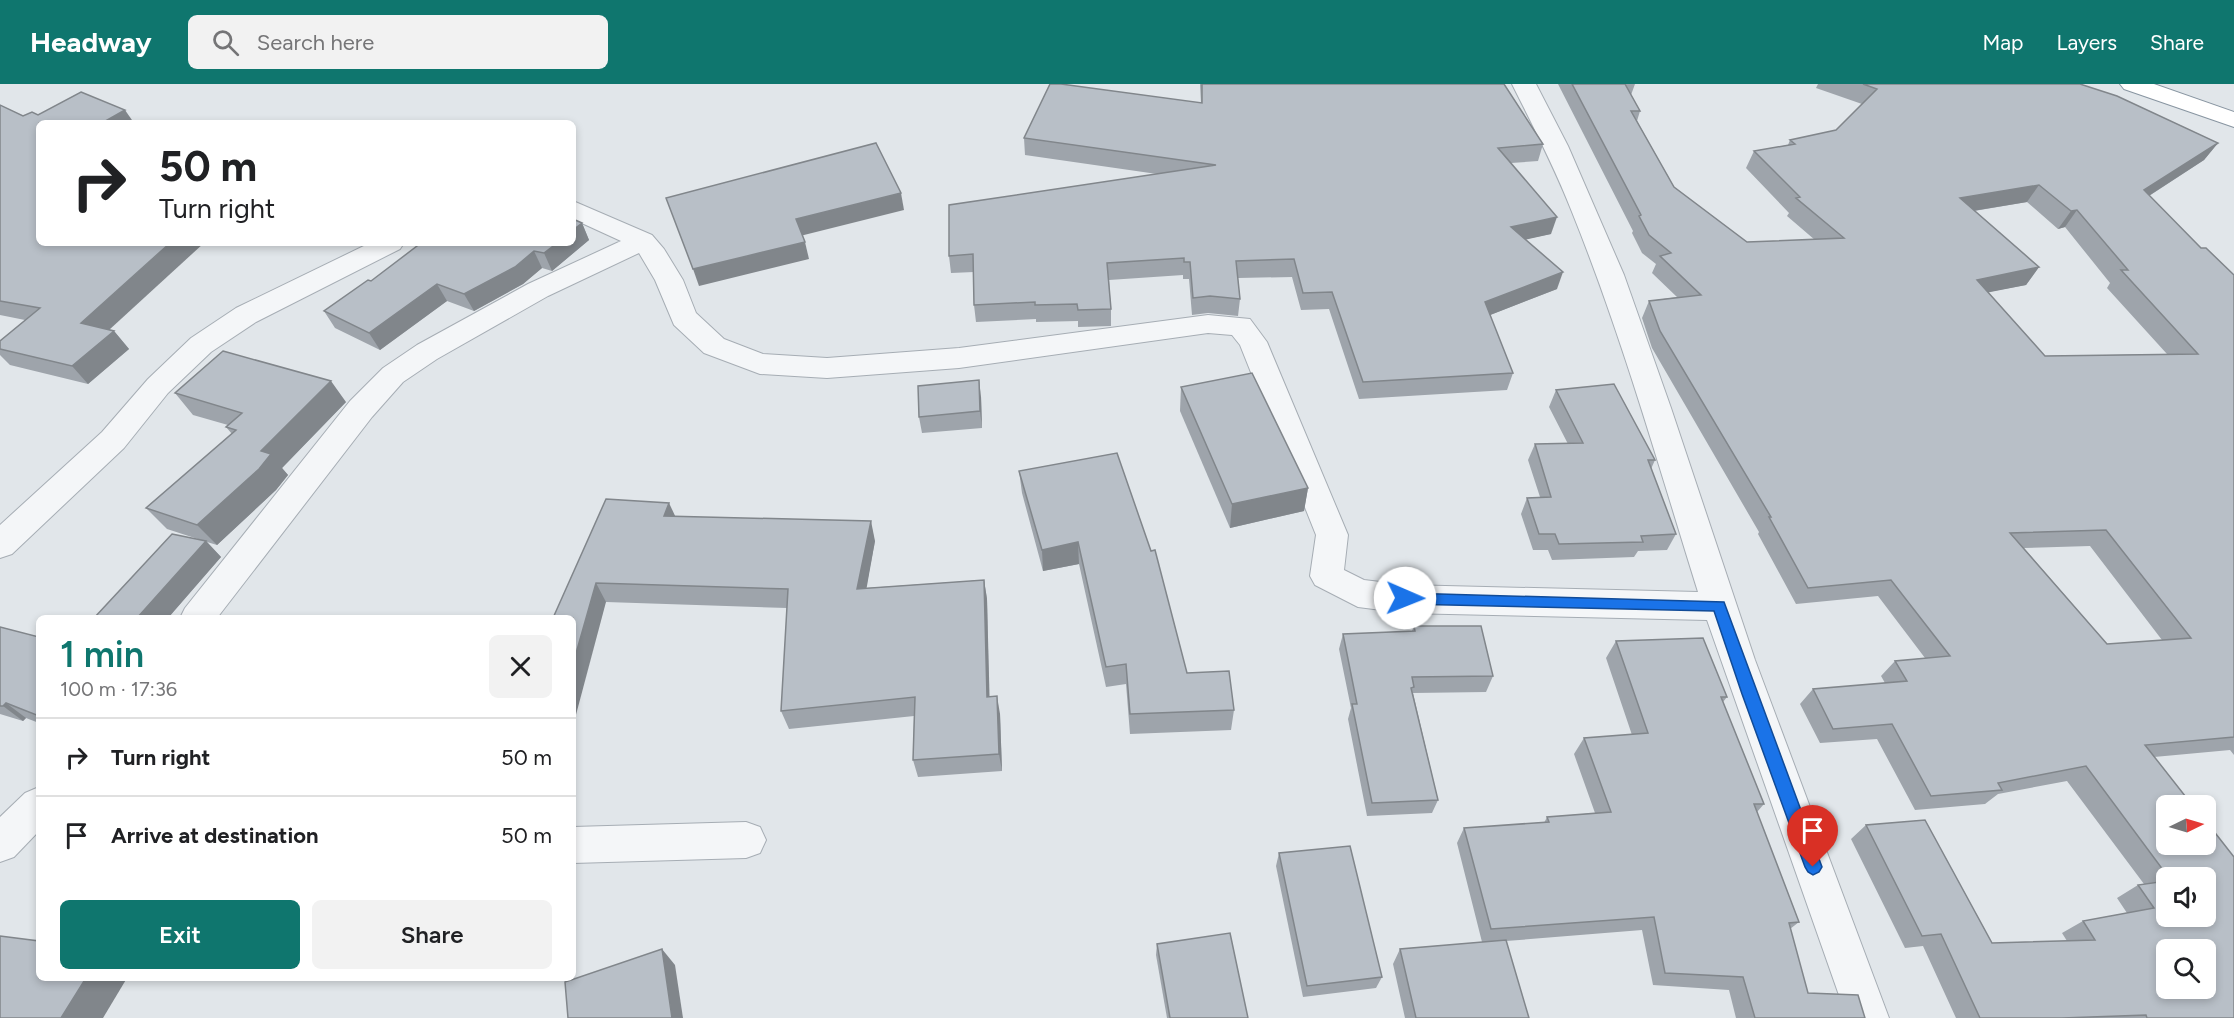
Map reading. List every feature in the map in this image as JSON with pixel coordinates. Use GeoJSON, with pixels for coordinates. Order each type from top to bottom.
{"type":"FeatureCollection","features":[{"type":"Feature","properties":{"kind":"highway"},"geometry":{"type":"LineString","coordinates":[[2132,84],[2234,120]]}},
{"type":"Feature","properties":{"kind":"street"},"geometry":{"type":"LineString","coordinates":[[1524,84],[1549,129],[1598,244],[1659,415],[1749,694],[1868,1018]]}},
{"type":"Feature","properties":{"kind":"street"},"geometry":{"type":"LineString","coordinates":[[576,210],[643,242],[655,255],[669,280],[684,318],[714,346],[760,364],[826,368],[959,358],[1208,324],[1240,326],[1253,342],[1332,535],[1327,576],[1358,593],[1405,598],[1719,606]]}},
{"type":"Feature","properties":{"kind":"street"},"geometry":{"type":"LineString","coordinates":[[199,615],[361,409],[393,375],[427,352],[538,290],[643,242]]}},
{"type":"Feature","properties":{"kind":"street"},"geometry":{"type":"LineString","coordinates":[[0,545],[112,440],[158,386],[201,345],[246,315],[386,246]]}},
{"type":"Feature","properties":{"kind":"street"},"geometry":{"type":"LineString","coordinates":[[0,844],[36,808]]}},
{"type":"Feature","properties":{"kind":"street"},"geometry":{"type":"LineString","coordinates":[[576,845],[746,840]]}},
{"type":"Feature","properties":{"kind":"building"},"geometry":{"type":"Polygon","coordinates":[[[1050,84],[1202,103],[1202,84],[1504,84],[1543,144],[1498,148],[1557,217],[1511,227],[1563,272],[1485,302],[1513,373],[1363,382],[1332,292],[1303,293],[1294,259],[1236,261],[1240,299],[1210,296],[1193,298],[1190,262],[1184,262],[1184,258],[1107,263],[1111,309],[1078,310],[1077,304],[1035,305],[1035,302],[974,305],[973,254],[949,256],[949,205],[1216,165],[1024,138],[1050,84]]]}},
{"type":"Feature","properties":{"kind":"building"},"geometry":{"type":"Polygon","coordinates":[[[1572,84],[1625,84],[1640,111],[1631,111],[1674,187],[1747,242],[1844,238],[1796,198],[1800,197],[1754,151],[1795,144],[1790,140],[1836,130],[1877,89],[1863,84],[2080,84],[2117,96],[2218,143],[2144,190],[2201,248],[2206,248],[2234,275],[2234,737],[2145,745],[2184,795],[2156,795],[2156,855],[2216,855],[2216,834],[2234,857],[2234,1018],[2147,1018],[2146,1015],[1980,1018],[1941,934],[1922,936],[1866,825],[1925,820],[1992,943],[2095,940],[2083,921],[2154,908],[2138,885],[2156,882],[2156,927],[2216,927],[2216,867],[2161,867],[2086,766],[1998,783],[2002,790],[1931,796],[1892,724],[1833,729],[1813,689],[1907,681],[1895,661],[1950,656],[1891,580],[1808,588],[1769,517],[1771,517],[1660,331],[1649,301],[1701,295],[1660,256],[1671,253],[1649,235],[1639,216],[1641,215],[1572,84]],[[2039,185],[1960,198],[2039,267],[1977,280],[2045,356],[2198,354],[2121,270],[2128,270],[2077,210],[2071,211],[2039,185]],[[2106,530],[2010,533],[2107,644],[2191,638],[2106,530]]]}},
{"type":"Feature","properties":{"kind":"building"},"geometry":{"type":"Polygon","coordinates":[[[81,92],[125,110],[107,120],[36,120],[36,246],[167,246],[81,323],[114,331],[72,366],[0,349],[0,341],[40,308],[0,301],[0,105],[23,116],[32,112],[38,115],[81,92]]]}},
{"type":"Feature","properties":{"kind":"building"},"geometry":{"type":"Polygon","coordinates":[[[876,143],[901,193],[796,219],[805,242],[693,269],[666,198],[876,143]]]}},
{"type":"Feature","properties":{"kind":"building"},"geometry":{"type":"Polygon","coordinates":[[[417,246],[553,246],[544,253],[534,251],[515,267],[464,294],[437,284],[369,333],[324,311],[368,280],[371,281],[417,246]]]}},
{"type":"Feature","properties":{"kind":"building"},"geometry":{"type":"Polygon","coordinates":[[[223,351],[331,381],[261,451],[271,454],[259,469],[197,525],[146,508],[236,430],[226,427],[242,413],[175,393],[223,351]]]}},
{"type":"Feature","properties":{"kind":"building"},"geometry":{"type":"Polygon","coordinates":[[[1252,373],[1308,488],[1232,504],[1181,387],[1252,373]]]}},
{"type":"Feature","properties":{"kind":"building"},"geometry":{"type":"Polygon","coordinates":[[[979,380],[980,411],[919,417],[918,386],[979,380]]]}},
{"type":"Feature","properties":{"kind":"building"},"geometry":{"type":"Polygon","coordinates":[[[1614,384],[1655,460],[1648,460],[1676,534],[1641,536],[1643,542],[1559,544],[1555,534],[1539,534],[1527,498],[1551,497],[1535,444],[1583,443],[1556,390],[1614,384]]]}},
{"type":"Feature","properties":{"kind":"building"},"geometry":{"type":"Polygon","coordinates":[[[1117,453],[1151,551],[1155,550],[1187,673],[1229,671],[1234,710],[1130,714],[1126,664],[1106,667],[1078,542],[1042,550],[1019,471],[1117,453]]]}},
{"type":"Feature","properties":{"kind":"building"},"geometry":{"type":"Polygon","coordinates":[[[606,499],[669,503],[664,516],[871,521],[857,589],[984,580],[987,697],[997,696],[999,754],[913,760],[915,697],[781,711],[788,589],[596,583],[576,653],[576,615],[554,615],[606,499]]]}},
{"type":"Feature","properties":{"kind":"building"},"geometry":{"type":"Polygon","coordinates":[[[172,534],[206,541],[140,615],[97,615],[172,534]]]}},
{"type":"Feature","properties":{"kind":"building"},"geometry":{"type":"Polygon","coordinates":[[[1414,626],[1481,626],[1493,676],[1412,677],[1414,687],[1411,688],[1438,800],[1372,803],[1352,704],[1357,704],[1343,634],[1415,631],[1414,626]]]}},
{"type":"Feature","properties":{"kind":"building"},"geometry":{"type":"Polygon","coordinates":[[[0,627],[36,636],[36,715],[6,703],[0,706],[0,627]]]}},
{"type":"Feature","properties":{"kind":"building"},"geometry":{"type":"Polygon","coordinates":[[[1703,638],[1727,697],[1721,697],[1764,804],[1754,804],[1799,922],[1789,923],[1808,993],[1858,995],[1865,1018],[1755,1018],[1743,977],[1665,973],[1654,917],[1491,929],[1464,828],[1549,822],[1547,817],[1611,812],[1584,738],[1648,733],[1616,641],[1703,638]]]}},
{"type":"Feature","properties":{"kind":"building"},"geometry":{"type":"Polygon","coordinates":[[[1350,846],[1382,977],[1307,986],[1279,853],[1350,846]]]}},
{"type":"Feature","properties":{"kind":"building"},"geometry":{"type":"Polygon","coordinates":[[[1230,933],[1248,1018],[1170,1018],[1157,944],[1230,933]]]}},
{"type":"Feature","properties":{"kind":"building"},"geometry":{"type":"Polygon","coordinates":[[[0,936],[36,941],[36,981],[84,981],[61,1018],[0,1018],[0,936]]]}},
{"type":"Feature","properties":{"kind":"building"},"geometry":{"type":"Polygon","coordinates":[[[1506,940],[1529,1018],[1416,1018],[1400,949],[1506,940]]]}},
{"type":"Feature","properties":{"kind":"building"},"geometry":{"type":"Polygon","coordinates":[[[662,949],[672,1018],[568,1018],[565,982],[576,981],[576,978],[662,949]]]}},
{"type":"Feature","properties":{"kind":"route"},"geometry":{"type":"LineString","coordinates":[[1405,598],[1719,606],[1813,867]]}}]}
